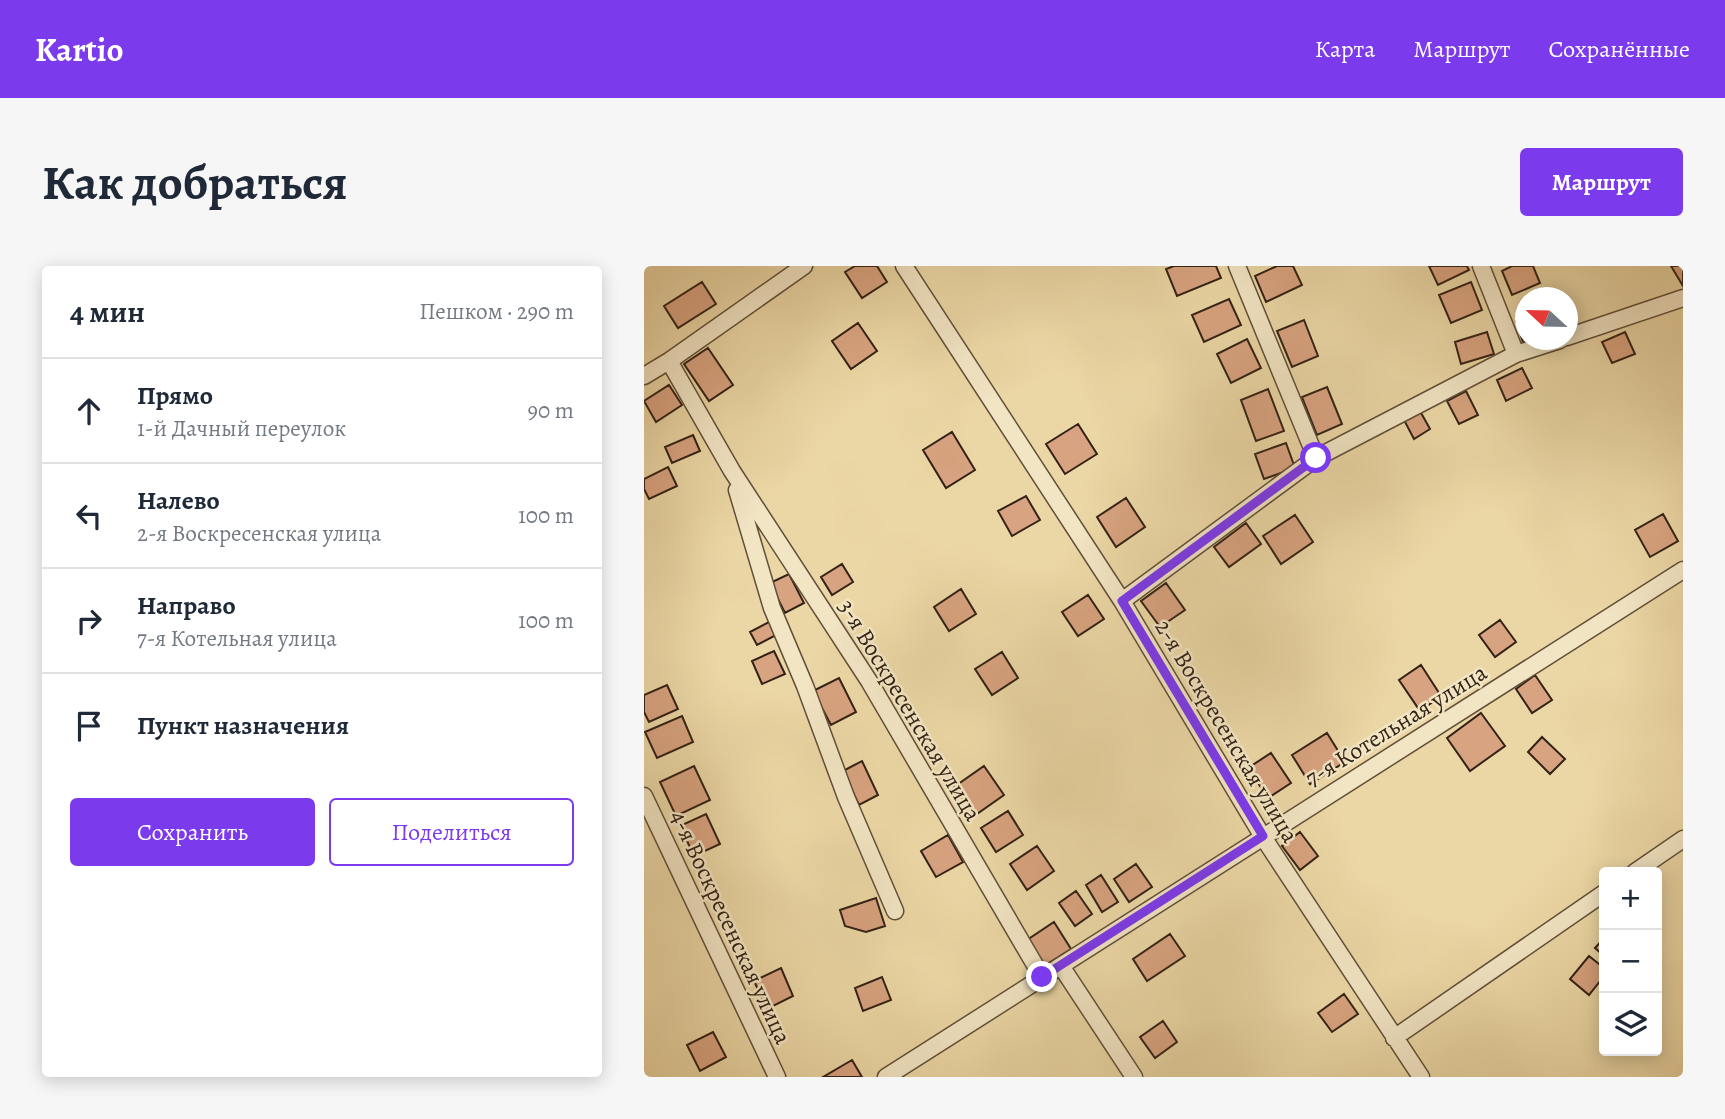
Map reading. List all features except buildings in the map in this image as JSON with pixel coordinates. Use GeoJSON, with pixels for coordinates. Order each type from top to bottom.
{"type":"FeatureCollection","features":[{"type":"Feature","properties":{"kind":"street"},"geometry":{"type":"LineString","coordinates":[[644,376],[669,361],[779,273],[804,266]]}},
{"type":"Feature","properties":{"kind":"street","name":"2-я Воскресенская улица"},"geometry":{"type":"LineString","coordinates":[[904,266],[1122,601],[1263,836],[1421,1077]]}},
{"type":"Feature","properties":{"kind":"street"},"geometry":{"type":"LineString","coordinates":[[1237,266],[1316,458]]}},
{"type":"Feature","properties":{"kind":"street"},"geometry":{"type":"LineString","coordinates":[[1481,266],[1516,354]]}},
{"type":"Feature","properties":{"kind":"street"},"geometry":{"type":"LineString","coordinates":[[1578,333],[1683,298]]}},
{"type":"Feature","properties":{"kind":"street"},"geometry":{"type":"LineString","coordinates":[[1122,601],[1316,458],[1516,354],[1529,350]]}},
{"type":"Feature","properties":{"kind":"street","name":"3-я Воскресенская улица"},"geometry":{"type":"LineString","coordinates":[[669,361],[732,471],[869,681],[1042,977]]}},
{"type":"Feature","properties":{"kind":"street","name":"3-я Воскресенская улица"},"geometry":{"type":"LineString","coordinates":[[732,471],[772,608],[805,686],[846,797],[895,911]]}},
{"type":"Feature","properties":{"kind":"street","name":"7-я Котельная улица"},"geometry":{"type":"LineString","coordinates":[[886,1077],[1683,570]]}},
{"type":"Feature","properties":{"kind":"street","name":"4-я Воскресенская улица"},"geometry":{"type":"LineString","coordinates":[[644,796],[777,1077]]}},
{"type":"Feature","properties":{"kind":"street"},"geometry":{"type":"LineString","coordinates":[[1642,867],[1683,839]]}},
{"type":"Feature","properties":{"kind":"street"},"geometry":{"type":"LineString","coordinates":[[1394,1038],[1599,896]]}},
{"type":"Feature","properties":{"kind":"street"},"geometry":{"type":"LineString","coordinates":[[1061,966],[1135,1077]]}},
{"type":"Feature","properties":{"kind":"route"},"geometry":{"type":"LineString","coordinates":[[1042,977],[1263,836],[1122,601],[1316,458]]}}]}
